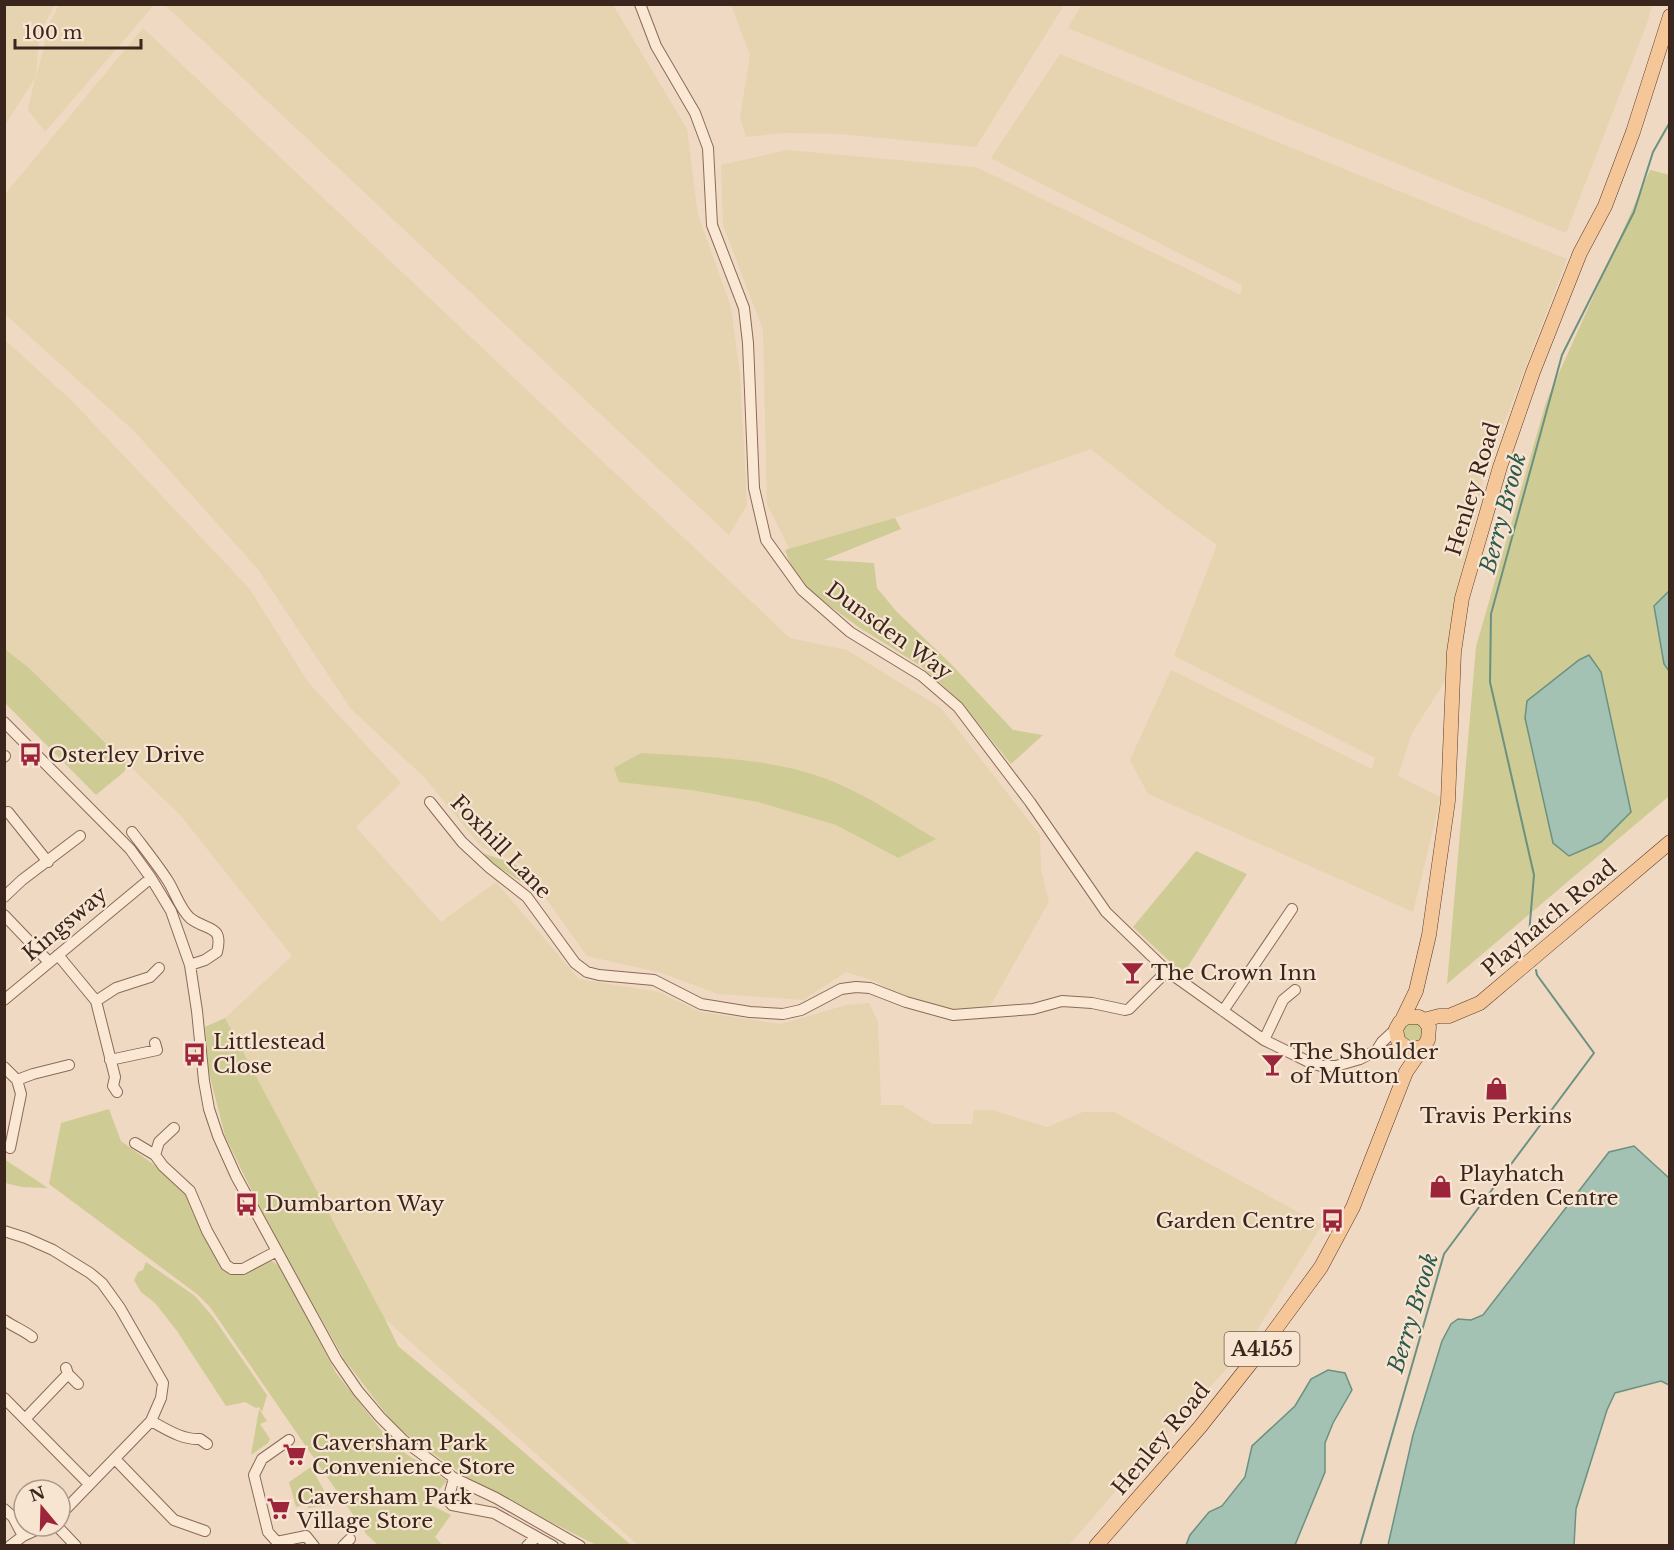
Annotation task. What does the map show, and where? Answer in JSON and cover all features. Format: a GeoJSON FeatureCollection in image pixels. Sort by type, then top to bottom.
{"type":"FeatureCollection","features":[{"type":"Feature","properties":{"kind":"main road","name":"Henley Road"},"geometry":{"type":"LineString","coordinates":[[1399,1024],[1416,991],[1429,935],[1448,801],[1454,652],[1462,598],[1496,477],[1533,372],[1580,253],[1605,207],[1665,47],[1669,21]]}},
{"type":"Feature","properties":{"kind":"main road","name":"Playhatch Road"},"geometry":{"type":"LineString","coordinates":[[1423,1019],[1449,1016],[1480,1003],[1670,842]]}},
{"type":"Feature","properties":{"kind":"main road","name":"Henley Road"},"geometry":{"type":"LineString","coordinates":[[1416,991],[1423,1019]]}},
{"type":"Feature","properties":{"kind":"main road"},"geometry":{"type":"LineString","coordinates":[[1410,1016],[1423,1019],[1429,1027],[1426,1041],[1413,1050],[1404,1047],[1398,1041],[1399,1024],[1410,1016]]}},
{"type":"Feature","properties":{"kind":"main road","name":"Playhatch Road"},"geometry":{"type":"LineString","coordinates":[[1426,1041],[1449,1016]]}},
{"type":"Feature","properties":{"kind":"main road","name":"Henley Road"},"geometry":{"type":"LineString","coordinates":[[1096,1545],[1200,1427],[1250,1364],[1321,1267],[1353,1207],[1406,1072],[1426,1041]]}},
{"type":"Feature","properties":{"kind":"main road","name":"Henley Road"},"geometry":{"type":"LineString","coordinates":[[1404,1047],[1406,1072]]}},
{"type":"Feature","properties":{"kind":"street","name":"Dunsden Way"},"geometry":{"type":"LineString","coordinates":[[640,4],[656,46],[695,113],[708,148],[712,225],[744,308],[748,343],[754,488],[766,540],[802,590],[850,632],[922,676],[958,707],[1030,802],[1106,912],[1167,971],[1264,1040],[1297,1058],[1321,1066],[1344,1065],[1377,1050],[1387,1051],[1404,1047]]}},
{"type":"Feature","properties":{"kind":"street"},"geometry":{"type":"LineString","coordinates":[[4,722],[130,849],[171,911],[189,964],[209,1109],[226,1155],[336,1359],[358,1391],[403,1440],[454,1478],[496,1498],[580,1545]]}},
{"type":"Feature","properties":{"kind":"street","name":"Foxhill Lane"},"geometry":{"type":"LineString","coordinates":[[430,802],[462,842],[527,897],[575,963],[587,972],[654,980],[701,1004],[750,1012],[783,1014],[801,1010],[841,988],[856,987],[870,988],[906,1002],[953,1015],[1033,1009],[1062,1001],[1092,1003],[1125,1010],[1129,1009],[1167,971]]}},
{"type":"Feature","properties":{"kind":"street"},"geometry":{"type":"LineString","coordinates":[[14,814],[48,862]]}},
{"type":"Feature","properties":{"kind":"street"},"geometry":{"type":"LineString","coordinates":[[136,835],[189,917],[214,930],[218,935],[220,941],[217,952],[205,960],[189,964]]}},
{"type":"Feature","properties":{"kind":"street"},"geometry":{"type":"LineString","coordinates":[[4,897],[22,880],[80,836]]}},
{"type":"Feature","properties":{"kind":"street","name":"Kingsway"},"geometry":{"type":"LineString","coordinates":[[4,1000],[151,878]]}},
{"type":"Feature","properties":{"kind":"street"},"geometry":{"type":"LineString","coordinates":[[1223,1011],[1292,909]]}},
{"type":"Feature","properties":{"kind":"street"},"geometry":{"type":"LineString","coordinates":[[4,915],[54,959],[96,1001],[115,1077],[113,1086],[117,1092]]}},
{"type":"Feature","properties":{"kind":"street"},"geometry":{"type":"LineString","coordinates":[[96,1001],[116,988],[150,977],[159,968]]}},
{"type":"Feature","properties":{"kind":"street"},"geometry":{"type":"LineString","coordinates":[[1264,1040],[1283,1000],[1295,990]]}},
{"type":"Feature","properties":{"kind":"street","name":"Dunsden Way"},"geometry":{"type":"LineString","coordinates":[[1377,1050],[1399,1024]]}},
{"type":"Feature","properties":{"kind":"street"},"geometry":{"type":"LineString","coordinates":[[110,1060],[156,1049]]}},
{"type":"Feature","properties":{"kind":"street"},"geometry":{"type":"LineString","coordinates":[[4,1067],[17,1080],[21,1094],[13,1144]]}},
{"type":"Feature","properties":{"kind":"street"},"geometry":{"type":"LineString","coordinates":[[17,1080],[33,1074],[63,1070]]}},
{"type":"Feature","properties":{"kind":"street"},"geometry":{"type":"LineString","coordinates":[[155,1155],[159,1142],[174,1128]]}},
{"type":"Feature","properties":{"kind":"street"},"geometry":{"type":"LineString","coordinates":[[135,1143],[155,1155],[163,1166],[190,1191],[207,1231],[226,1265],[232,1269],[243,1269],[276,1251]]}},
{"type":"Feature","properties":{"kind":"street"},"geometry":{"type":"LineString","coordinates":[[4,1231],[53,1250],[102,1283],[120,1308],[163,1383],[162,1398],[151,1421],[72,1502]]}},
{"type":"Feature","properties":{"kind":"street"},"geometry":{"type":"LineString","coordinates":[[4,1320],[13,1327],[21,1328],[32,1337]]}},
{"type":"Feature","properties":{"kind":"street"},"geometry":{"type":"LineString","coordinates":[[25,1419],[67,1371],[78,1384]]}},
{"type":"Feature","properties":{"kind":"street"},"geometry":{"type":"LineString","coordinates":[[4,1398],[89,1484]]}},
{"type":"Feature","properties":{"kind":"street"},"geometry":{"type":"LineString","coordinates":[[151,1421],[182,1437],[200,1439],[207,1444]]}},
{"type":"Feature","properties":{"kind":"street"},"geometry":{"type":"LineString","coordinates":[[289,1440],[262,1458],[254,1475],[268,1532],[278,1542],[306,1536],[314,1545]]}},
{"type":"Feature","properties":{"kind":"street"},"geometry":{"type":"LineString","coordinates":[[115,1459],[174,1520],[206,1531]]}},
{"type":"Feature","properties":{"kind":"street"},"geometry":{"type":"LineString","coordinates":[[454,1478],[448,1500],[453,1505],[494,1513],[552,1545]]}},
{"type":"Feature","properties":{"kind":"street"},"geometry":{"type":"LineString","coordinates":[[527,1545],[536,1536]]}},
{"type":"Feature","properties":{"kind":"shaded area"},"geometry":{"type":"Polygon","coordinates":[[[5,4],[55,5],[39,34],[36,78],[50,22],[59,5],[154,5],[45,132],[28,110],[35,78],[5,125],[5,4]]]}},
{"type":"Feature","properties":{"kind":"shaded area"},"geometry":{"type":"Polygon","coordinates":[[[1082,4],[1652,5],[1647,24],[1566,233],[1068,28],[1082,4]]]}},
{"type":"Feature","properties":{"kind":"shaded area"},"geometry":{"type":"Polygon","coordinates":[[[165,5],[613,5],[687,129],[698,215],[731,307],[740,374],[747,505],[729,535],[165,5]]]}},
{"type":"Feature","properties":{"kind":"shaded area"},"geometry":{"type":"Polygon","coordinates":[[[731,5],[1064,5],[976,147],[839,134],[785,133],[746,137],[740,118],[750,55],[731,5]]]}},
{"type":"Feature","properties":{"kind":"shaded area"},"geometry":{"type":"Polygon","coordinates":[[[143,28],[790,638],[847,650],[941,708],[1040,835],[1041,869],[1049,902],[989,1008],[952,1010],[897,994],[875,981],[846,972],[803,1000],[718,994],[662,973],[587,956],[522,865],[481,847],[425,778],[351,709],[257,568],[135,432],[6,315],[5,194],[143,28]],[[819,776],[691,790],[758,802],[836,825],[897,858],[935,839],[872,801],[819,776]]]}},
{"type":"Feature","properties":{"kind":"shaded area"},"geometry":{"type":"Polygon","coordinates":[[[1060,54],[1567,259],[1485,473],[1451,623],[1447,678],[1412,733],[1398,776],[1441,797],[1413,912],[1148,794],[1130,760],[1171,670],[1372,769],[1375,758],[1174,656],[1217,545],[1168,510],[1091,449],[792,554],[767,504],[763,330],[723,225],[721,165],[787,150],[976,167],[1241,295],[1242,285],[991,158],[1060,54]]]}},
{"type":"Feature","properties":{"kind":"shaded area"},"geometry":{"type":"Polygon","coordinates":[[[1650,170],[1670,175],[1669,796],[1447,984],[1476,647],[1546,402],[1650,170]]]}},
{"type":"Feature","properties":{"kind":"shaded area"},"geometry":{"type":"Polygon","coordinates":[[[4,339],[73,402],[249,588],[308,682],[401,783],[356,827],[441,922],[496,882],[579,979],[659,992],[701,1012],[781,1024],[846,1005],[869,1003],[878,1022],[881,1105],[902,1105],[932,1124],[972,1124],[974,1110],[992,1110],[1047,1127],[1083,1112],[1114,1112],[1322,1225],[1246,1348],[1155,1446],[1069,1545],[638,1545],[385,1319],[225,1018],[292,956],[181,816],[29,668],[5,649],[4,339]]]}},
{"type":"Feature","properties":{"kind":"shaded area"},"geometry":{"type":"Polygon","coordinates":[[[895,518],[901,529],[824,560],[874,563],[877,588],[896,611],[950,663],[1013,730],[1043,735],[1011,764],[958,699],[921,666],[860,628],[797,582],[785,550],[895,518]]]}},
{"type":"Feature","properties":{"kind":"shaded area"},"geometry":{"type":"Polygon","coordinates":[[[1669,591],[1669,671],[1664,664],[1654,606],[1669,591]]]}},
{"type":"Feature","properties":{"kind":"shaded area"},"geometry":{"type":"Polygon","coordinates":[[[5,649],[29,668],[127,764],[125,771],[96,795],[5,703],[5,649]]]}},
{"type":"Feature","properties":{"kind":"shaded area"},"geometry":{"type":"Polygon","coordinates":[[[1589,655],[1601,672],[1631,812],[1601,842],[1569,856],[1553,843],[1525,718],[1527,701],[1579,660],[1589,655]]]}},
{"type":"Feature","properties":{"kind":"shaded area"},"geometry":{"type":"Polygon","coordinates":[[[641,753],[753,761],[818,776],[879,804],[936,839],[898,858],[836,825],[758,802],[691,790],[619,782],[614,768],[641,753]]]}},
{"type":"Feature","properties":{"kind":"shaded area"},"geometry":{"type":"Polygon","coordinates":[[[1196,851],[1247,874],[1183,974],[1133,927],[1196,851]]]}},
{"type":"Feature","properties":{"kind":"shaded area"},"geometry":{"type":"Polygon","coordinates":[[[483,853],[516,865],[529,882],[526,885],[486,859],[483,853]]]}},
{"type":"Feature","properties":{"kind":"shaded area"},"geometry":{"type":"Polygon","coordinates":[[[225,1018],[398,1346],[631,1545],[596,1545],[476,1484],[396,1427],[344,1359],[271,1230],[225,1136],[209,1073],[205,1027],[225,1018]]]}},
{"type":"Feature","properties":{"kind":"shaded area"},"geometry":{"type":"Polygon","coordinates":[[[1413,1023],[1420,1026],[1423,1033],[1420,1040],[1413,1043],[1406,1040],[1403,1033],[1406,1026],[1413,1023]]]}},
{"type":"Feature","properties":{"kind":"shaded area"},"geometry":{"type":"Polygon","coordinates":[[[109,1109],[121,1141],[182,1185],[223,1267],[272,1261],[280,1267],[336,1373],[393,1445],[447,1481],[433,1497],[433,1506],[451,1515],[435,1537],[442,1545],[378,1545],[367,1535],[210,1307],[197,1294],[49,1184],[61,1123],[109,1109]]]}},
{"type":"Feature","properties":{"kind":"shaded area"},"geometry":{"type":"Polygon","coordinates":[[[1634,1146],[1669,1178],[1669,1385],[1661,1381],[1615,1393],[1607,1410],[1576,1509],[1574,1545],[1388,1545],[1413,1435],[1442,1341],[1451,1324],[1458,1319],[1471,1320],[1483,1315],[1609,1152],[1634,1146]]]}},
{"type":"Feature","properties":{"kind":"shaded area"},"geometry":{"type":"Polygon","coordinates":[[[4,1159],[48,1188],[22,1187],[5,1183],[4,1159]]]}},
{"type":"Feature","properties":{"kind":"shaded area"},"geometry":{"type":"Polygon","coordinates":[[[146,1262],[195,1296],[213,1317],[267,1395],[262,1412],[259,1407],[256,1408],[245,1402],[226,1406],[177,1331],[155,1303],[141,1292],[134,1280],[138,1272],[143,1270],[146,1262]]]}},
{"type":"Feature","properties":{"kind":"shaded area"},"geometry":{"type":"Polygon","coordinates":[[[1328,1370],[1345,1373],[1352,1390],[1333,1423],[1325,1443],[1325,1472],[1295,1545],[1186,1545],[1190,1535],[1209,1512],[1222,1506],[1245,1477],[1252,1446],[1295,1406],[1311,1379],[1328,1370]]]}},
{"type":"Feature","properties":{"kind":"shaded area"},"geometry":{"type":"Polygon","coordinates":[[[259,1409],[267,1421],[260,1424],[270,1439],[251,1455],[259,1409]]]}},
{"type":"Feature","properties":{"kind":"shaded area"},"geometry":{"type":"Polygon","coordinates":[[[311,1467],[332,1505],[308,1508],[307,1504],[296,1507],[289,1482],[311,1467]]]}},
{"type":"Feature","properties":{"kind":"waterway","name":"Berry Brook"},"geometry":{"type":"LineString","coordinates":[[1529,934],[1534,875],[1490,682],[1491,614],[1562,355],[1634,212],[1653,152],[1670,122]]}},
{"type":"Feature","properties":{"kind":"waterway","name":"Berry Brook"},"geometry":{"type":"LineString","coordinates":[[1360,1546],[1444,1254],[1594,1053],[1537,975],[1536,970]]}},
{"type":"Feature","properties":{"kind":"place","name":"Osterley Drive"},"geometry":{"type":"Point","coordinates":[30,755]}},
{"type":"Feature","properties":{"kind":"place","name":"The Crown Inn"},"geometry":{"type":"Point","coordinates":[1133,973]}},
{"type":"Feature","properties":{"kind":"place","name":"Littlestead Close"},"geometry":{"type":"Point","coordinates":[195,1054]}},
{"type":"Feature","properties":{"kind":"place","name":"The Shoulder of Mutton"},"geometry":{"type":"Point","coordinates":[1272,1064]}},
{"type":"Feature","properties":{"kind":"place","name":"Travis Perkins"},"geometry":{"type":"Point","coordinates":[1496,1088]}},
{"type":"Feature","properties":{"kind":"place","name":"Playhatch Garden Centre"},"geometry":{"type":"Point","coordinates":[1441,1186]}},
{"type":"Feature","properties":{"kind":"place","name":"Dumbarton Way"},"geometry":{"type":"Point","coordinates":[247,1204]}},
{"type":"Feature","properties":{"kind":"place","name":"Garden Centre"},"geometry":{"type":"Point","coordinates":[1333,1221]}},
{"type":"Feature","properties":{"kind":"place","name":"Caversham Park Convenience Store"},"geometry":{"type":"Point","coordinates":[294,1455]}},
{"type":"Feature","properties":{"kind":"place","name":"Caversham Park Village Store"},"geometry":{"type":"Point","coordinates":[279,1509]}}]}
